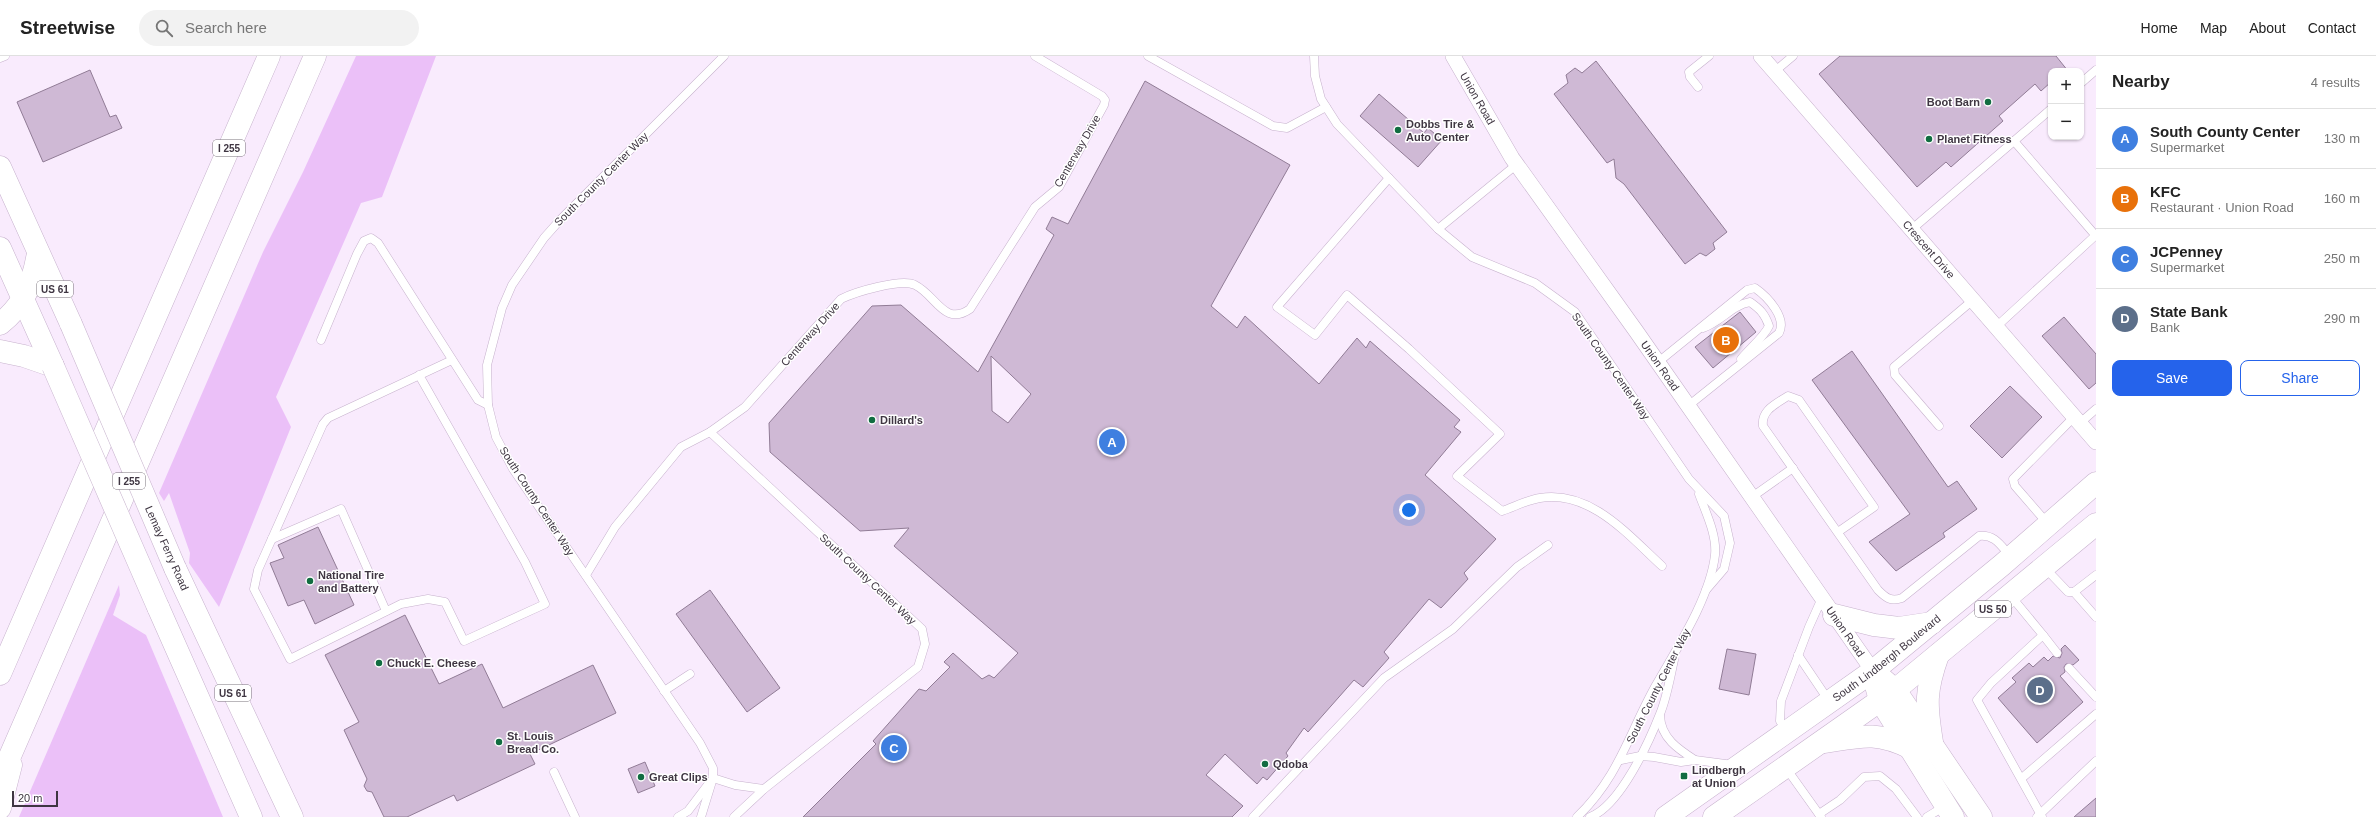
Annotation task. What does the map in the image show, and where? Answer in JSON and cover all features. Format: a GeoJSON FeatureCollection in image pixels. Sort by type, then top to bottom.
{"type":"FeatureCollection","features":[{"type":"Feature","properties":{"kind":"main road","name":"I 255"},"geometry":{"type":"LineString","coordinates":[[0,674],[269,56]]}},
{"type":"Feature","properties":{"kind":"main road","name":"I 255"},"geometry":{"type":"LineString","coordinates":[[0,778],[315,56]]}},
{"type":"Feature","properties":{"kind":"main road","name":"Lemay Ferry Road"},"geometry":{"type":"LineString","coordinates":[[0,167],[71,324],[175,568],[292,817]]}},
{"type":"Feature","properties":{"kind":"main road","name":"US 61"},"geometry":{"type":"LineString","coordinates":[[0,248],[251,817]]}},
{"type":"Feature","properties":{"kind":"main road"},"geometry":{"type":"LineString","coordinates":[[0,324],[23,300],[31,283],[38,253]]}},
{"type":"Feature","properties":{"kind":"main road"},"geometry":{"type":"LineString","coordinates":[[0,351],[24,356],[53,366]]}},
{"type":"Feature","properties":{"kind":"main road","name":"South Lindbergh Boulevard"},"geometry":{"type":"LineString","coordinates":[[1666,817],[1872,671],[2011,557],[2096,483]]}},
{"type":"Feature","properties":{"kind":"main road","name":"US 50"},"geometry":{"type":"LineString","coordinates":[[1714,817],[1887,695],[1938,655],[2096,524]]}},
{"type":"Feature","properties":{"kind":"main road"},"geometry":{"type":"LineString","coordinates":[[0,649],[34,596]]}},
{"type":"Feature","properties":{"kind":"main road"},"geometry":{"type":"LineString","coordinates":[[1828,607],[1874,626],[1899,628],[1932,623]]}},
{"type":"Feature","properties":{"kind":"main road"},"geometry":{"type":"LineString","coordinates":[[1932,742],[1926,706],[1928,681],[1938,655]]}},
{"type":"Feature","properties":{"kind":"main road","name":"Union Road"},"geometry":{"type":"LineString","coordinates":[[1872,671],[1887,695],[1911,748],[1950,811]]}},
{"type":"Feature","properties":{"kind":"main road","name":"Union Road"},"geometry":{"type":"LineString","coordinates":[[1887,695],[1932,742],[1981,817]]}},
{"type":"Feature","properties":{"kind":"main road"},"geometry":{"type":"LineString","coordinates":[[1820,743],[1873,735],[1891,739],[1911,748]]}},
{"type":"Feature","properties":{"kind":"main road"},"geometry":{"type":"LineString","coordinates":[[0,808],[19,736]]}},
{"type":"Feature","properties":{"kind":"street","name":"Crescent Drive"},"geometry":{"type":"LineString","coordinates":[[1761,56],[2096,442]]}},
{"type":"Feature","properties":{"kind":"street","name":"Union Road"},"geometry":{"type":"LineString","coordinates":[[1457,58],[1516,165],[1688,406],[1872,671]]}},
{"type":"Feature","properties":{"kind":"lane"},"geometry":{"type":"LineString","coordinates":[[0,58],[5,56]]}},
{"type":"Feature","properties":{"kind":"lane","name":"South County Center Way"},"geometry":{"type":"LineString","coordinates":[[713,778],[713,768],[700,743],[513,469],[496,436],[488,406],[487,365],[502,308],[512,285],[544,238],[560,220],[724,56]]}},
{"type":"Feature","properties":{"kind":"lane","name":"Centerway Drive"},"geometry":{"type":"LineString","coordinates":[[586,575],[615,527],[681,447],[710,432],[744,407],[841,299],[855,292],[905,283],[915,284],[939,306],[954,316],[961,315],[970,309],[1035,207],[1059,187],[1104,105],[1105,100],[1102,96],[1035,56]]}},
{"type":"Feature","properties":{"kind":"lane"},"geometry":{"type":"LineString","coordinates":[[1148,56],[1273,126],[1287,128],[1326,107]]}},
{"type":"Feature","properties":{"kind":"lane","name":"South County Center Way"},"geometry":{"type":"LineString","coordinates":[[1314,56],[1315,76],[1321,99],[1337,124],[1438,229],[1472,257],[1535,283],[1575,312],[1698,491],[1724,516],[1730,543],[1724,569],[1706,590]]}},
{"type":"Feature","properties":{"kind":"lane"},"geometry":{"type":"LineString","coordinates":[[1698,87],[1690,76],[1690,72],[1709,56]]}},
{"type":"Feature","properties":{"kind":"lane"},"geometry":{"type":"LineString","coordinates":[[1774,72],[1793,56]]}},
{"type":"Feature","properties":{"kind":"lane"},"geometry":{"type":"LineString","coordinates":[[2084,80],[2096,70]]}},
{"type":"Feature","properties":{"kind":"lane"},"geometry":{"type":"LineString","coordinates":[[1911,230],[2048,112]]}},
{"type":"Feature","properties":{"kind":"lane"},"geometry":{"type":"LineString","coordinates":[[1996,327],[2096,236],[2014,140]]}},
{"type":"Feature","properties":{"kind":"lane"},"geometry":{"type":"LineString","coordinates":[[1438,229],[1516,165]]}},
{"type":"Feature","properties":{"kind":"lane"},"geometry":{"type":"LineString","coordinates":[[1389,178],[1277,307],[1315,335],[1347,295],[1409,349],[1500,434],[1457,476],[1502,511],[1540,498],[1571,499],[1604,514],[1662,566]]}},
{"type":"Feature","properties":{"kind":"lane"},"geometry":{"type":"LineString","coordinates":[[321,340],[357,254],[364,241],[371,238],[378,243],[478,400],[488,406]]}},
{"type":"Feature","properties":{"kind":"lane"},"geometry":{"type":"LineString","coordinates":[[1657,363],[1747,290],[1756,288],[1761,292],[1782,320],[1782,327],[1779,333],[1688,406]]}},
{"type":"Feature","properties":{"kind":"lane"},"geometry":{"type":"LineString","coordinates":[[1939,426],[1895,375],[1894,367],[1973,300]]}},
{"type":"Feature","properties":{"kind":"lane"},"geometry":{"type":"LineString","coordinates":[[1698,330],[1716,324],[1741,304],[1750,302],[1765,315],[1769,326],[1766,332],[1754,343],[1732,371]]}},
{"type":"Feature","properties":{"kind":"lane"},"geometry":{"type":"LineString","coordinates":[[419,375],[525,562],[545,604],[464,641],[445,602],[428,599],[401,604],[290,659],[254,589],[258,570],[319,433],[328,418],[419,375],[452,360]]}},
{"type":"Feature","properties":{"kind":"lane"},"geometry":{"type":"LineString","coordinates":[[1838,532],[1874,507],[1799,400],[1788,396],[1765,412],[1762,419],[1763,426],[1878,590],[1890,600],[1902,598],[1979,536],[1986,535],[1995,538],[2011,557]]}},
{"type":"Feature","properties":{"kind":"lane"},"geometry":{"type":"LineString","coordinates":[[2049,525],[2015,486],[2013,479],[2077,420],[2096,409]]}},
{"type":"Feature","properties":{"kind":"lane","name":"South County Center Way"},"geometry":{"type":"LineString","coordinates":[[710,432],[922,629],[924,639],[918,667],[764,789],[734,817]]}},
{"type":"Feature","properties":{"kind":"lane"},"geometry":{"type":"LineString","coordinates":[[1752,497],[1793,468]]}},
{"type":"Feature","properties":{"kind":"lane","name":"South County Center Way"},"geometry":{"type":"LineString","coordinates":[[1577,817],[1602,789],[1620,760],[1656,686],[1677,652],[1706,590],[1715,555],[1712,527],[1698,491]]}},
{"type":"Feature","properties":{"kind":"lane"},"geometry":{"type":"LineString","coordinates":[[272,539],[341,509],[386,611]]}},
{"type":"Feature","properties":{"kind":"lane"},"geometry":{"type":"LineString","coordinates":[[1253,817],[1384,678],[1453,629],[1517,567],[1548,545]]}},
{"type":"Feature","properties":{"kind":"lane"},"geometry":{"type":"LineString","coordinates":[[2044,567],[2062,588],[2068,592],[2074,592],[2096,575]]}},
{"type":"Feature","properties":{"kind":"lane"},"geometry":{"type":"LineString","coordinates":[[2074,592],[2096,617]]}},
{"type":"Feature","properties":{"kind":"lane"},"geometry":{"type":"LineString","coordinates":[[2010,595],[2057,653]]}},
{"type":"Feature","properties":{"kind":"lane"},"geometry":{"type":"LineString","coordinates":[[1787,731],[1780,721],[1779,711],[1798,655],[1828,607]]}},
{"type":"Feature","properties":{"kind":"lane"},"geometry":{"type":"LineString","coordinates":[[2043,635],[1991,683],[1977,700],[2022,778],[2039,816],[2095,763]]}},
{"type":"Feature","properties":{"kind":"lane"},"geometry":{"type":"LineString","coordinates":[[1660,714],[1677,652]]}},
{"type":"Feature","properties":{"kind":"lane"},"geometry":{"type":"LineString","coordinates":[[1798,655],[1829,702]]}},
{"type":"Feature","properties":{"kind":"lane"},"geometry":{"type":"LineString","coordinates":[[2069,668],[2096,697]]}},
{"type":"Feature","properties":{"kind":"lane"},"geometry":{"type":"LineString","coordinates":[[664,691],[690,674]]}},
{"type":"Feature","properties":{"kind":"lane","name":"South County Center Way"},"geometry":{"type":"LineString","coordinates":[[1590,817],[1610,803],[1640,756],[1660,714]]}},
{"type":"Feature","properties":{"kind":"lane","name":"South County Center Way"},"geometry":{"type":"LineString","coordinates":[[1660,714],[1661,728],[1671,743],[1695,760]]}},
{"type":"Feature","properties":{"kind":"lane"},"geometry":{"type":"LineString","coordinates":[[2022,778],[2096,714]]}},
{"type":"Feature","properties":{"kind":"lane","name":"South County Center Way"},"geometry":{"type":"LineString","coordinates":[[1620,760],[1640,756],[1681,762],[1695,760],[1739,766]]}},
{"type":"Feature","properties":{"kind":"lane"},"geometry":{"type":"LineString","coordinates":[[1785,767],[1820,816],[1864,778],[1880,776],[1896,789],[1917,817]]}},
{"type":"Feature","properties":{"kind":"lane"},"geometry":{"type":"LineString","coordinates":[[554,772],[575,817]]}},
{"type":"Feature","properties":{"kind":"lane"},"geometry":{"type":"LineString","coordinates":[[713,778],[734,785],[764,789]]}},
{"type":"Feature","properties":{"kind":"lane"},"geometry":{"type":"LineString","coordinates":[[678,817],[688,811],[713,778]]}},
{"type":"Feature","properties":{"kind":"lane"},"geometry":{"type":"LineString","coordinates":[[701,817],[713,778]]}},
{"type":"Feature","properties":{"kind":"lane"},"geometry":{"type":"LineString","coordinates":[[1927,817],[1950,811]]}},
{"type":"Feature","properties":{"kind":"shaded area"},"geometry":{"type":"Polygon","coordinates":[[[356,56],[436,56],[382,197],[361,203],[276,397],[291,427],[219,607],[189,563],[190,553],[169,493],[164,501],[159,493],[263,252],[303,172],[356,56]]]}},
{"type":"Feature","properties":{"kind":"shaded area"},"geometry":{"type":"Polygon","coordinates":[[[119,585],[120,595],[113,615],[146,635],[223,817],[19,817],[119,585]]]}},
{"type":"Feature","properties":{"kind":"building"},"geometry":{"type":"Polygon","coordinates":[[[1840,56],[2056,56],[2066,68],[2048,68],[2048,85],[2041,91],[2035,84],[1999,116],[2003,121],[1951,167],[1946,162],[1917,187],[1819,74],[1840,56]]]}},
{"type":"Feature","properties":{"kind":"building"},"geometry":{"type":"Polygon","coordinates":[[[1596,61],[1727,232],[1713,243],[1715,249],[1706,256],[1700,253],[1685,264],[1624,184],[1616,178],[1614,159],[1607,163],[1554,94],[1568,83],[1566,75],[1575,68],[1582,73],[1596,61]]]}},
{"type":"Feature","properties":{"kind":"building"},"geometry":{"type":"Polygon","coordinates":[[[90,70],[110,117],[116,115],[122,128],[43,162],[17,102],[90,70]]]}},
{"type":"Feature","properties":{"kind":"building"},"geometry":{"type":"Polygon","coordinates":[[[1145,81],[1290,165],[1211,306],[1237,328],[1245,316],[1319,384],[1357,338],[1366,348],[1370,341],[1460,420],[1454,427],[1461,432],[1425,475],[1496,539],[1464,573],[1468,579],[1441,608],[1429,599],[1384,652],[1389,658],[1363,687],[1354,680],[1308,732],[1304,728],[1286,753],[1288,756],[1267,780],[1263,777],[1257,784],[1225,754],[1206,775],[1243,806],[1232,817],[803,817],[876,744],[873,741],[919,689],[926,691],[950,667],[944,662],[953,653],[982,679],[989,675],[994,678],[1018,653],[894,546],[909,528],[860,531],[770,452],[769,423],[872,306],[901,305],[978,372],[1054,235],[1046,229],[1052,217],[1068,224],[1145,81]],[[991,356],[992,411],[1008,423],[1031,394],[991,356]]]}},
{"type":"Feature","properties":{"kind":"building","name":"Dobbs Tire & Auto Center"},"geometry":{"type":"Polygon","coordinates":[[[1379,94],[1424,133],[1428,128],[1442,140],[1418,167],[1360,116],[1379,94]]]}},
{"type":"Feature","properties":{"kind":"building"},"geometry":{"type":"Polygon","coordinates":[[[1740,312],[1756,332],[1713,368],[1695,347],[1740,312]]]}},
{"type":"Feature","properties":{"kind":"building"},"geometry":{"type":"Polygon","coordinates":[[[2064,317],[2096,354],[2096,383],[2089,389],[2042,336],[2064,317]]]}},
{"type":"Feature","properties":{"kind":"building"},"geometry":{"type":"Polygon","coordinates":[[[1852,351],[1948,487],[1957,481],[1977,509],[1943,533],[1945,537],[1896,571],[1869,542],[1910,514],[1812,380],[1852,351]]]}},
{"type":"Feature","properties":{"kind":"building"},"geometry":{"type":"Polygon","coordinates":[[[2010,386],[2042,417],[2002,458],[1970,426],[2010,386]]]}},
{"type":"Feature","properties":{"kind":"building","name":"National Tire and Battery"},"geometry":{"type":"Polygon","coordinates":[[[318,527],[354,605],[315,624],[304,600],[288,606],[270,563],[284,558],[278,545],[318,527]]]}},
{"type":"Feature","properties":{"kind":"building"},"geometry":{"type":"Polygon","coordinates":[[[710,590],[780,688],[747,712],[676,614],[710,590]]]}},
{"type":"Feature","properties":{"kind":"building"},"geometry":{"type":"Polygon","coordinates":[[[405,615],[439,684],[482,664],[503,708],[593,665],[616,713],[530,754],[535,764],[457,801],[454,795],[407,817],[384,817],[372,792],[367,791],[364,786],[367,779],[344,730],[359,722],[325,655],[405,615]]]}},
{"type":"Feature","properties":{"kind":"building"},"geometry":{"type":"Polygon","coordinates":[[[2065,645],[2079,660],[2073,665],[2066,664],[2064,667],[2065,672],[2060,676],[2083,702],[2037,743],[1998,698],[2016,682],[2012,678],[2029,663],[2033,667],[2044,657],[2048,661],[2053,656],[2060,658],[2062,653],[2061,649],[2065,645]]]}},
{"type":"Feature","properties":{"kind":"building"},"geometry":{"type":"Polygon","coordinates":[[[1727,649],[1756,654],[1749,695],[1719,689],[1727,649]]]}},
{"type":"Feature","properties":{"kind":"building","name":"Great Clips"},"geometry":{"type":"Polygon","coordinates":[[[645,762],[655,786],[638,793],[628,769],[645,762]]]}},
{"type":"Feature","properties":{"kind":"building"},"geometry":{"type":"Polygon","coordinates":[[[2096,798],[2096,817],[2074,817],[2096,798]]]}},
{"type":"Feature","properties":{"kind":"place","name":"Boot Barn"},"geometry":{"type":"Point","coordinates":[1988,102]}},
{"type":"Feature","properties":{"kind":"place","name":"Dobbs Tire & Auto Center"},"geometry":{"type":"Point","coordinates":[1398,130]}},
{"type":"Feature","properties":{"kind":"place","name":"Planet Fitness"},"geometry":{"type":"Point","coordinates":[1929,139]}},
{"type":"Feature","properties":{"kind":"place","name":"KFC"},"geometry":{"type":"Point","coordinates":[1726,340]}},
{"type":"Feature","properties":{"kind":"place","name":"Dillard's"},"geometry":{"type":"Point","coordinates":[872,420]}},
{"type":"Feature","properties":{"kind":"place","name":"South County Center"},"geometry":{"type":"Point","coordinates":[1112,442]}},
{"type":"Feature","properties":{"kind":"place","name":"National Tire and Battery"},"geometry":{"type":"Point","coordinates":[310,581]}},
{"type":"Feature","properties":{"kind":"place","name":"Chuck E. Cheese"},"geometry":{"type":"Point","coordinates":[379,663]}},
{"type":"Feature","properties":{"kind":"place","name":"State Bank"},"geometry":{"type":"Point","coordinates":[2040,690]}},
{"type":"Feature","properties":{"kind":"place","name":"St. Louis Bread Co."},"geometry":{"type":"Point","coordinates":[499,742]}},
{"type":"Feature","properties":{"kind":"place","name":"JCPenney"},"geometry":{"type":"Point","coordinates":[894,748]}},
{"type":"Feature","properties":{"kind":"place","name":"Qdoba"},"geometry":{"type":"Point","coordinates":[1265,764]}},
{"type":"Feature","properties":{"kind":"place","name":"Lindbergh at Union"},"geometry":{"type":"Point","coordinates":[1684,776]}},
{"type":"Feature","properties":{"kind":"place","name":"Great Clips"},"geometry":{"type":"Point","coordinates":[641,777]}}]}
